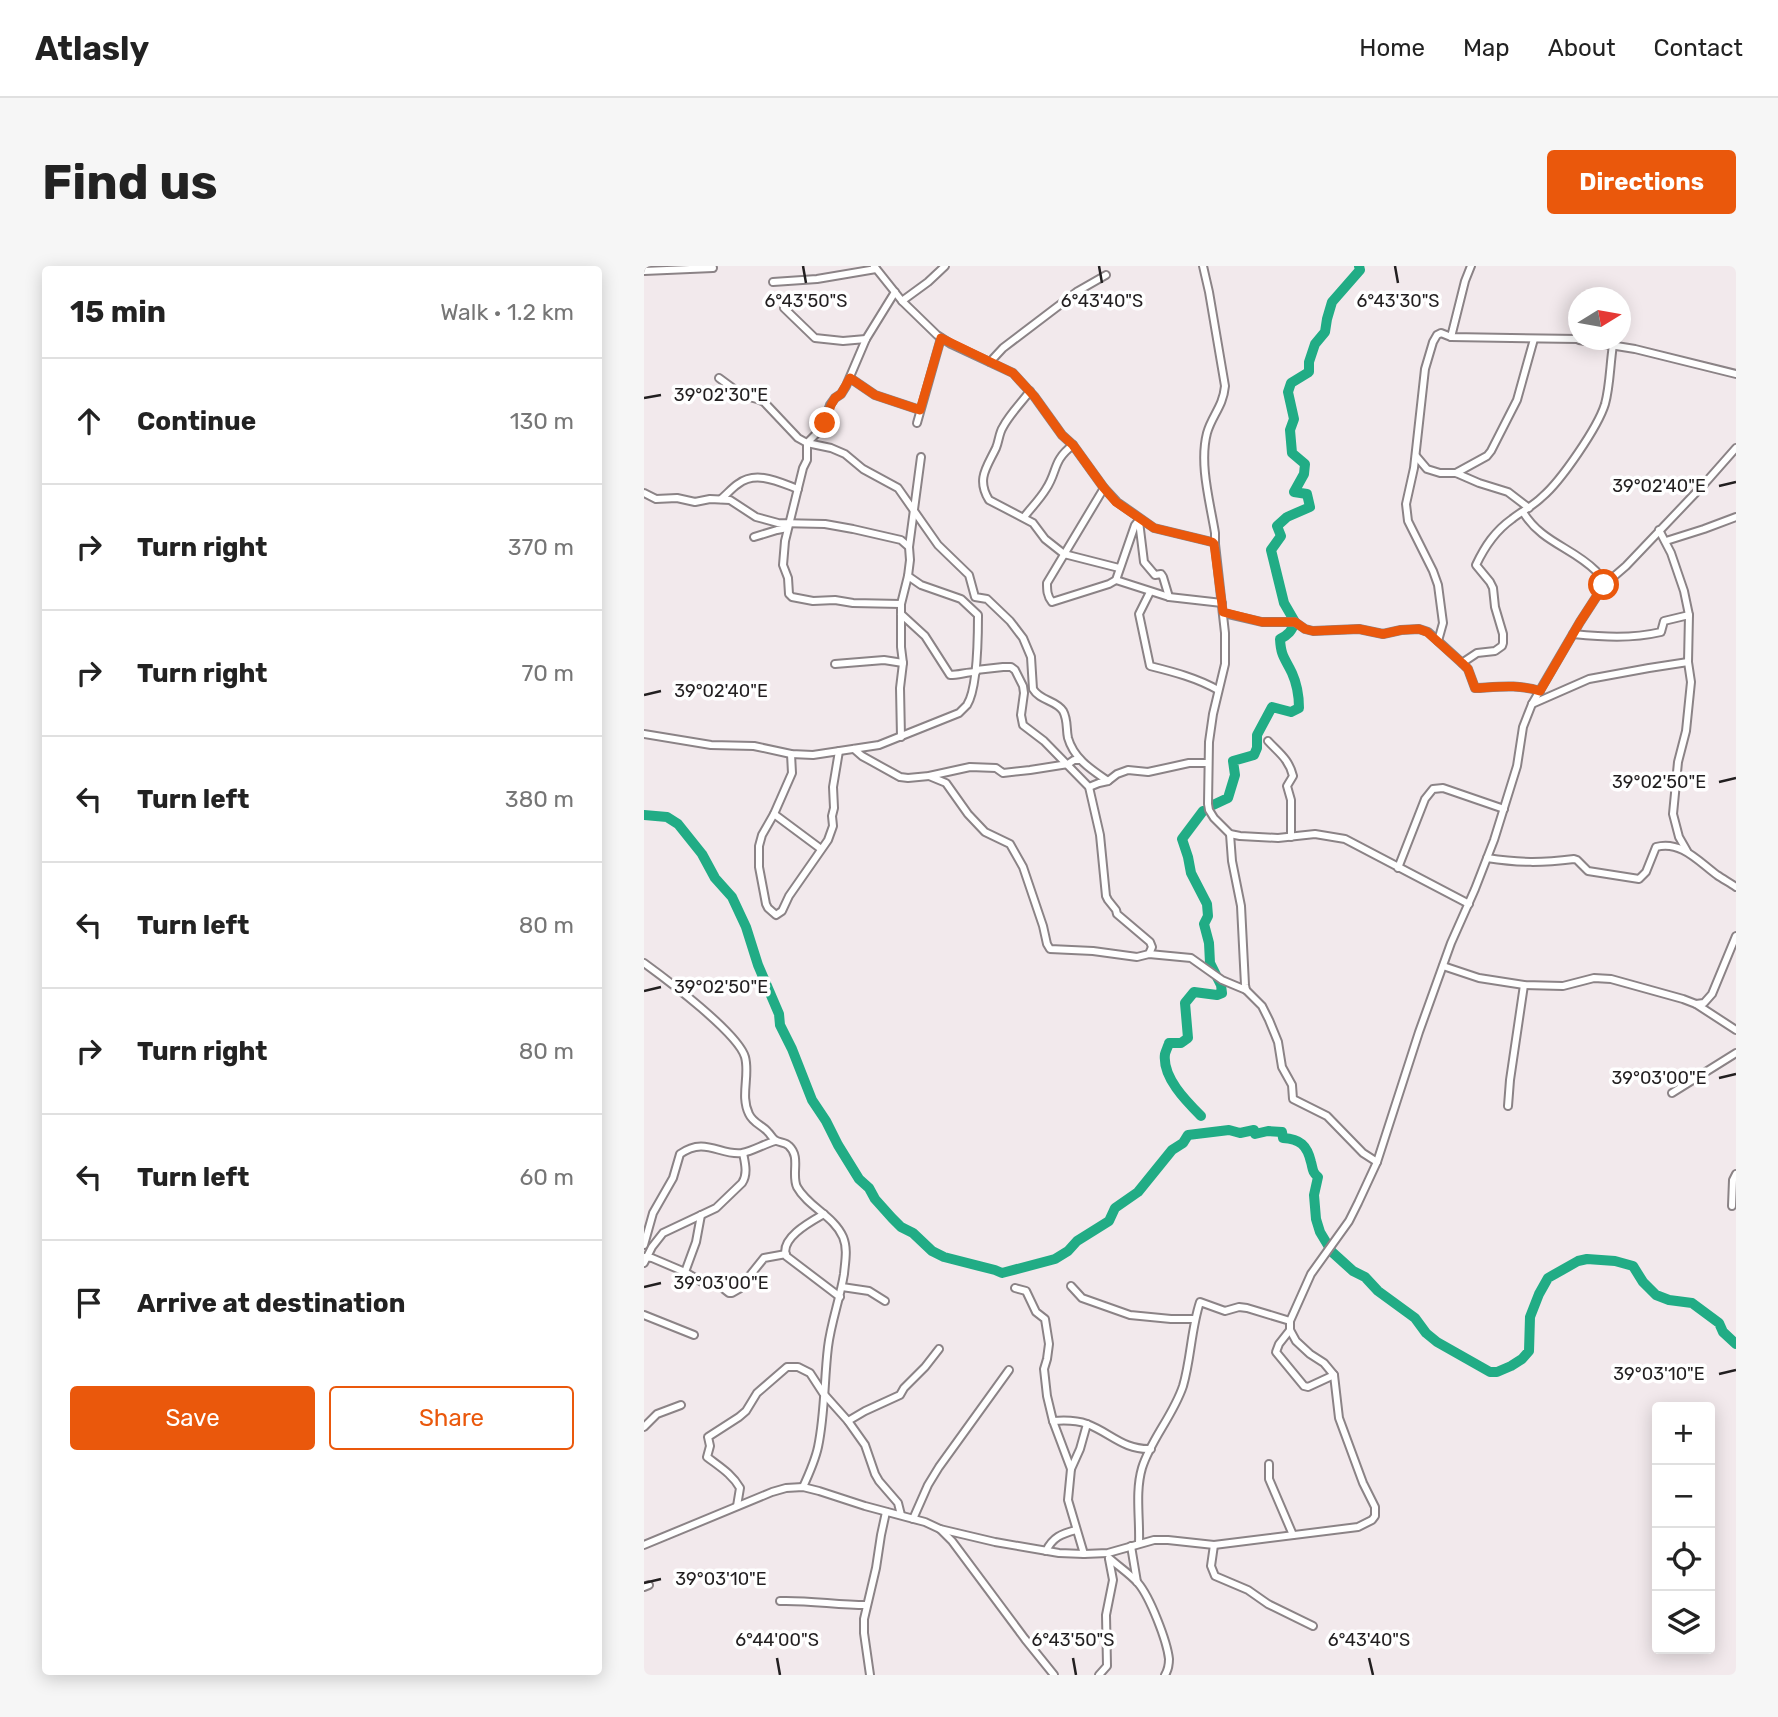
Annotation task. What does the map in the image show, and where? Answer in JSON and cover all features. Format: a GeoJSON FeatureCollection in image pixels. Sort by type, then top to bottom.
{"type":"FeatureCollection","features":[{"type":"Feature","properties":{"kind":"street"},"geometry":{"type":"LineString","coordinates":[[902,301],[945,266]]}},
{"type":"Feature","properties":{"kind":"street"},"geometry":{"type":"LineString","coordinates":[[1203,266],[1225,386],[1224,398],[1212,419],[1205,441],[1206,474],[1225,633],[1225,664],[1213,714],[1208,762],[1209,810],[1230,834],[1315,834],[1345,839],[1469,904]]}},
{"type":"Feature","properties":{"kind":"street"},"geometry":{"type":"LineString","coordinates":[[1451,337],[1471,266]]}},
{"type":"Feature","properties":{"kind":"street"},"geometry":{"type":"LineString","coordinates":[[773,282],[817,279],[875,267],[902,301],[941,338],[1008,369],[1030,391],[1116,502],[1154,528],[1214,544]]}},
{"type":"Feature","properties":{"kind":"street"},"geometry":{"type":"LineString","coordinates":[[644,271],[713,268]]}},
{"type":"Feature","properties":{"kind":"street"},"geometry":{"type":"LineString","coordinates":[[990,362],[1013,340],[1079,291],[1106,275]]}},
{"type":"Feature","properties":{"kind":"street"},"geometry":{"type":"LineString","coordinates":[[895,292],[866,339],[850,378],[831,405],[822,428],[807,443],[807,460],[788,526],[783,565],[792,597],[813,601],[901,604]]}},
{"type":"Feature","properties":{"kind":"street"},"geometry":{"type":"LineString","coordinates":[[784,308],[815,338],[843,341],[866,339]]}},
{"type":"Feature","properties":{"kind":"street"},"geometry":{"type":"LineString","coordinates":[[1438,641],[1443,623],[1438,585],[1406,512],[1416,456],[1425,369],[1437,335],[1441,333],[1451,337],[1568,339]]}},
{"type":"Feature","properties":{"kind":"street"},"geometry":{"type":"LineString","coordinates":[[916,423],[941,338]]}},
{"type":"Feature","properties":{"kind":"street"},"geometry":{"type":"LineString","coordinates":[[1456,473],[1487,456],[1491,451],[1517,400],[1534,339]]}},
{"type":"Feature","properties":{"kind":"street"},"geometry":{"type":"LineString","coordinates":[[1631,348],[1736,374]]}},
{"type":"Feature","properties":{"kind":"street"},"geometry":{"type":"LineString","coordinates":[[1462,663],[1477,653],[1495,651],[1502,646],[1503,634],[1493,588],[1476,565],[1489,540],[1510,520],[1544,496],[1581,447],[1605,402],[1612,350]]}},
{"type":"Feature","properties":{"kind":"street"},"geometry":{"type":"LineString","coordinates":[[719,378],[742,395],[764,402],[798,438],[845,454],[863,469],[894,484],[939,545],[969,575],[975,597],[987,599],[1023,638],[1031,657],[1035,693],[1055,703],[1063,711],[1068,738],[1080,760],[1108,781]]}},
{"type":"Feature","properties":{"kind":"street"},"geometry":{"type":"LineString","coordinates":[[850,378],[875,395],[920,410]]}},
{"type":"Feature","properties":{"kind":"street"},"geometry":{"type":"LineString","coordinates":[[1030,391],[1002,427],[997,446],[985,467],[983,482],[986,496],[1033,523],[1051,545],[1064,554],[1119,568]]}},
{"type":"Feature","properties":{"kind":"street"},"geometry":{"type":"LineString","coordinates":[[1024,517],[1047,488],[1056,462],[1073,445]]}},
{"type":"Feature","properties":{"kind":"street"},"geometry":{"type":"LineString","coordinates":[[644,1545],[779,1490],[803,1487],[940,1529],[995,1542],[1046,1551],[1108,1556],[1154,1540],[1214,1545],[1358,1527],[1372,1520],[1375,1507],[1339,1419],[1334,1376],[1324,1363],[1296,1341],[1290,1330],[1290,1321],[1311,1274],[1349,1221],[1377,1162],[1451,943],[1469,904],[1504,809],[1532,704],[1604,585],[1626,566],[1736,449]]}},
{"type":"Feature","properties":{"kind":"street"},"geometry":{"type":"LineString","coordinates":[[1416,456],[1427,469],[1440,473],[1456,473],[1508,492],[1526,510],[1529,523],[1595,570],[1604,585]]}},
{"type":"Feature","properties":{"kind":"street"},"geometry":{"type":"LineString","coordinates":[[901,737],[901,604],[908,576],[909,547],[921,457]]}},
{"type":"Feature","properties":{"kind":"street"},"geometry":{"type":"LineString","coordinates":[[721,500],[737,484],[749,479],[767,478],[798,489]]}},
{"type":"Feature","properties":{"kind":"street"},"geometry":{"type":"LineString","coordinates":[[1104,488],[1047,583],[1052,601],[1056,602],[1115,580],[1135,526],[1140,520]]}},
{"type":"Feature","properties":{"kind":"street"},"geometry":{"type":"LineString","coordinates":[[644,493],[656,499],[677,498],[695,502],[710,499],[730,500],[756,517],[788,526]]}},
{"type":"Feature","properties":{"kind":"street"},"geometry":{"type":"LineString","coordinates":[[1666,541],[1736,517]]}},
{"type":"Feature","properties":{"kind":"street"},"geometry":{"type":"LineString","coordinates":[[1140,520],[1144,562],[1155,575],[1163,577],[1169,597]]}},
{"type":"Feature","properties":{"kind":"street"},"geometry":{"type":"LineString","coordinates":[[754,537],[788,526],[825,524],[901,540],[909,547]]}},
{"type":"Feature","properties":{"kind":"street"},"geometry":{"type":"LineString","coordinates":[[1659,530],[1666,541],[1684,591],[1689,615],[1689,708],[1678,762],[1673,814],[1679,837],[1687,851],[1736,887]]}},
{"type":"Feature","properties":{"kind":"street"},"geometry":{"type":"LineString","coordinates":[[644,734],[711,745],[754,746],[791,754],[813,755],[879,745],[959,713],[970,701],[976,671],[978,615],[961,599],[920,585],[908,576]]}},
{"type":"Feature","properties":{"kind":"street"},"geometry":{"type":"LineString","coordinates":[[1115,580],[1169,597],[1222,603]]}},
{"type":"Feature","properties":{"kind":"street"},"geometry":{"type":"LineString","coordinates":[[1150,592],[1139,614],[1150,666],[1183,675],[1218,690]]}},
{"type":"Feature","properties":{"kind":"street"},"geometry":{"type":"LineString","coordinates":[[1223,612],[1262,622],[1295,622],[1313,631],[1359,629],[1383,634],[1419,629],[1427,632],[1468,669],[1475,688],[1509,686],[1540,691]]}},
{"type":"Feature","properties":{"kind":"street"},"geometry":{"type":"LineString","coordinates":[[901,614],[925,636],[950,675],[1003,667],[1015,670],[1023,686],[1023,726],[1044,741],[1089,787],[1100,835],[1106,896],[1117,914],[1150,942],[1152,947],[1149,954]]}},
{"type":"Feature","properties":{"kind":"street"},"geometry":{"type":"LineString","coordinates":[[1573,634],[1615,638],[1641,637],[1661,632],[1664,621],[1668,619],[1689,615]]}},
{"type":"Feature","properties":{"kind":"street"},"geometry":{"type":"LineString","coordinates":[[835,664],[884,660],[903,663]]}},
{"type":"Feature","properties":{"kind":"street"},"geometry":{"type":"LineString","coordinates":[[1532,704],[1589,679],[1688,662]]}},
{"type":"Feature","properties":{"kind":"street"},"geometry":{"type":"LineString","coordinates":[[1268,741],[1284,756],[1292,770],[1293,776],[1287,786],[1291,800],[1292,836]]}},
{"type":"Feature","properties":{"kind":"street"},"geometry":{"type":"LineString","coordinates":[[854,749],[900,777],[908,778],[970,766],[996,768],[1003,773],[1030,771],[1080,760]]}},
{"type":"Feature","properties":{"kind":"street"},"geometry":{"type":"LineString","coordinates":[[791,754],[792,773],[760,840],[758,854],[766,904],[772,913],[777,915],[828,841],[833,826],[833,788],[839,751]]}},
{"type":"Feature","properties":{"kind":"street"},"geometry":{"type":"LineString","coordinates":[[1089,787],[1128,770],[1148,772],[1189,763],[1208,762]]}},
{"type":"Feature","properties":{"kind":"street"},"geometry":{"type":"LineString","coordinates":[[929,776],[946,783],[985,832],[1010,844],[1023,867],[1050,949],[1137,957],[1149,954],[1191,958],[1216,977],[1246,990],[1262,1006],[1269,1020],[1278,1042],[1282,1067],[1292,1085],[1293,1099],[1327,1116],[1363,1153],[1377,1162]]}},
{"type":"Feature","properties":{"kind":"street"},"geometry":{"type":"LineString","coordinates":[[1398,868],[1425,799],[1433,789],[1443,788],[1504,809]]}},
{"type":"Feature","properties":{"kind":"street"},"geometry":{"type":"LineString","coordinates":[[774,814],[821,849]]}},
{"type":"Feature","properties":{"kind":"street"},"geometry":{"type":"LineString","coordinates":[[1230,834],[1232,861],[1241,906],[1246,990]]}},
{"type":"Feature","properties":{"kind":"street"},"geometry":{"type":"LineString","coordinates":[[1487,858],[1529,863],[1574,859],[1588,871],[1639,879],[1646,872],[1656,847],[1664,845],[1687,851]]}},
{"type":"Feature","properties":{"kind":"street"},"geometry":{"type":"LineString","coordinates":[[1696,1004],[1704,1003],[1712,994],[1736,936]]}},
{"type":"Feature","properties":{"kind":"street"},"geometry":{"type":"LineString","coordinates":[[644,964],[698,1006],[735,1041],[746,1062],[746,1107],[751,1118],[768,1131],[775,1141]]}},
{"type":"Feature","properties":{"kind":"street"},"geometry":{"type":"LineString","coordinates":[[1443,966],[1479,978],[1524,985],[1563,986],[1594,978],[1611,979],[1696,1004],[1736,1030]]}},
{"type":"Feature","properties":{"kind":"street"},"geometry":{"type":"LineString","coordinates":[[1508,1106],[1524,985]]}},
{"type":"Feature","properties":{"kind":"street"},"geometry":{"type":"LineString","coordinates":[[1672,1093],[1736,1055]]}},
{"type":"Feature","properties":{"kind":"street"},"geometry":{"type":"LineString","coordinates":[[644,1244],[653,1213],[673,1178],[680,1154],[703,1146],[743,1153],[775,1141],[792,1149],[798,1187],[840,1231],[846,1247],[842,1287],[828,1344],[818,1449],[803,1487]]}},
{"type":"Feature","properties":{"kind":"street"},"geometry":{"type":"LineString","coordinates":[[743,1153],[746,1169],[744,1180],[716,1208],[663,1233],[645,1259],[685,1272],[702,1282],[715,1282],[732,1293],[739,1289],[764,1258],[786,1254]]}},
{"type":"Feature","properties":{"kind":"street"},"geometry":{"type":"LineString","coordinates":[[1732,1206],[1733,1180],[1736,1174]]}},
{"type":"Feature","properties":{"kind":"street"},"geometry":{"type":"LineString","coordinates":[[824,1214],[799,1230],[785,1247],[786,1254],[840,1297]]}},
{"type":"Feature","properties":{"kind":"street"},"geometry":{"type":"LineString","coordinates":[[685,1272],[696,1242],[701,1215]]}},
{"type":"Feature","properties":{"kind":"street"},"geometry":{"type":"LineString","coordinates":[[1071,1286],[1082,1297],[1130,1315],[1194,1319]]}},
{"type":"Feature","properties":{"kind":"street"},"geometry":{"type":"LineString","coordinates":[[842,1287],[869,1291],[885,1301]]}},
{"type":"Feature","properties":{"kind":"street"},"geometry":{"type":"LineString","coordinates":[[1015,1287],[1025,1290],[1038,1315],[1045,1319],[1048,1353],[1044,1376],[1053,1421],[1071,1469]]}},
{"type":"Feature","properties":{"kind":"street"},"geometry":{"type":"LineString","coordinates":[[1138,1583],[1135,1545],[1142,1467],[1182,1388],[1194,1319],[1200,1302],[1225,1311],[1247,1308],[1290,1321]]}},
{"type":"Feature","properties":{"kind":"street"},"geometry":{"type":"LineString","coordinates":[[644,1315],[694,1335]]}},
{"type":"Feature","properties":{"kind":"street"},"geometry":{"type":"LineString","coordinates":[[1290,1330],[1276,1352],[1304,1386],[1308,1387],[1334,1376]]}},
{"type":"Feature","properties":{"kind":"street"},"geometry":{"type":"LineString","coordinates":[[848,1421],[900,1395],[939,1349]]}},
{"type":"Feature","properties":{"kind":"street"},"geometry":{"type":"LineString","coordinates":[[737,1506],[740,1489],[730,1474],[707,1457],[710,1446],[708,1437],[746,1411],[757,1393],[787,1367],[798,1367],[810,1373],[848,1421],[864,1445],[879,1481],[898,1503],[901,1515]]}},
{"type":"Feature","properties":{"kind":"street"},"geometry":{"type":"LineString","coordinates":[[913,1519],[939,1467],[1009,1370]]}},
{"type":"Feature","properties":{"kind":"street"},"geometry":{"type":"LineString","coordinates":[[644,1427],[657,1414],[681,1405]]}},
{"type":"Feature","properties":{"kind":"street"},"geometry":{"type":"LineString","coordinates":[[1053,1421],[1067,1420],[1087,1424],[1130,1447],[1139,1450],[1151,1449]]}},
{"type":"Feature","properties":{"kind":"street"},"geometry":{"type":"LineString","coordinates":[[1084,1554],[1068,1500],[1071,1469],[1087,1424]]}},
{"type":"Feature","properties":{"kind":"street"},"geometry":{"type":"LineString","coordinates":[[1269,1464],[1269,1479],[1293,1535]]}},
{"type":"Feature","properties":{"kind":"street"},"geometry":{"type":"LineString","coordinates":[[870,1675],[864,1633],[866,1605],[886,1512]]}},
{"type":"Feature","properties":{"kind":"street"},"geometry":{"type":"LineString","coordinates":[[940,1529],[1054,1675]]}},
{"type":"Feature","properties":{"kind":"street"},"geometry":{"type":"LineString","coordinates":[[1046,1551],[1053,1539],[1076,1530]]}},
{"type":"Feature","properties":{"kind":"street"},"geometry":{"type":"LineString","coordinates":[[1214,1545],[1212,1566],[1215,1576],[1248,1590],[1268,1604],[1313,1626]]}},
{"type":"Feature","properties":{"kind":"street"},"geometry":{"type":"LineString","coordinates":[[1108,1556],[1138,1583],[1149,1601],[1169,1659],[1165,1675]]}},
{"type":"Feature","properties":{"kind":"street"},"geometry":{"type":"LineString","coordinates":[[1099,1675],[1107,1666],[1106,1615],[1113,1580],[1108,1556]]}},
{"type":"Feature","properties":{"kind":"street"},"geometry":{"type":"LineString","coordinates":[[780,1601],[866,1605]]}},
{"type":"Feature","properties":{"kind":"waterway"},"geometry":{"type":"LineString","coordinates":[[1213,805],[1228,798],[1235,775],[1233,761],[1254,755],[1257,735],[1272,707],[1291,712],[1299,708],[1296,686],[1282,654],[1280,639],[1293,628],[1295,622],[1284,603],[1271,550],[1281,536],[1277,526],[1287,517],[1310,507],[1307,494],[1294,492],[1304,474],[1305,464],[1292,453],[1290,430],[1294,419],[1288,392],[1291,383],[1309,372],[1309,362],[1315,344],[1325,332],[1332,302],[1360,270],[1359,266]]}},
{"type":"Feature","properties":{"kind":"waterway"},"geometry":{"type":"LineString","coordinates":[[1201,1116],[1171,1080],[1165,1054],[1169,1043],[1181,1043],[1188,1038],[1185,1003],[1194,992],[1217,995],[1222,993],[1210,963],[1204,924],[1208,916],[1207,904],[1191,873],[1182,839],[1203,811]]}},
{"type":"Feature","properties":{"kind":"waterway"},"geometry":{"type":"LineString","coordinates":[[644,815],[667,817],[678,824],[702,854],[715,878],[732,897],[779,1014],[780,1025],[812,1100],[838,1145],[859,1179],[892,1218],[932,1251],[944,1257],[1002,1273],[1055,1259],[1109,1221],[1115,1208],[1138,1192],[1172,1150],[1183,1143],[1188,1135],[1229,1130],[1240,1133],[1254,1130],[1255,1134],[1282,1132],[1283,1138],[1302,1144],[1318,1177],[1314,1195],[1316,1219],[1332,1252],[1415,1318],[1437,1342],[1490,1372],[1511,1366],[1529,1351],[1530,1317],[1548,1278],[1578,1261],[1587,1259],[1615,1261],[1633,1266],[1643,1282],[1656,1295],[1692,1303],[1719,1323],[1723,1332],[1736,1344]]}},
{"type":"Feature","properties":{"kind":"route"},"geometry":{"type":"LineString","coordinates":[[825,423],[831,405],[850,378],[875,395],[920,410],[941,338],[1013,373],[1116,502],[1154,528],[1212,542],[1223,612],[1262,622],[1295,622],[1313,631],[1359,629],[1383,634],[1419,629],[1441,643],[1468,669],[1475,688],[1509,686],[1540,691],[1604,585]]}}]}
